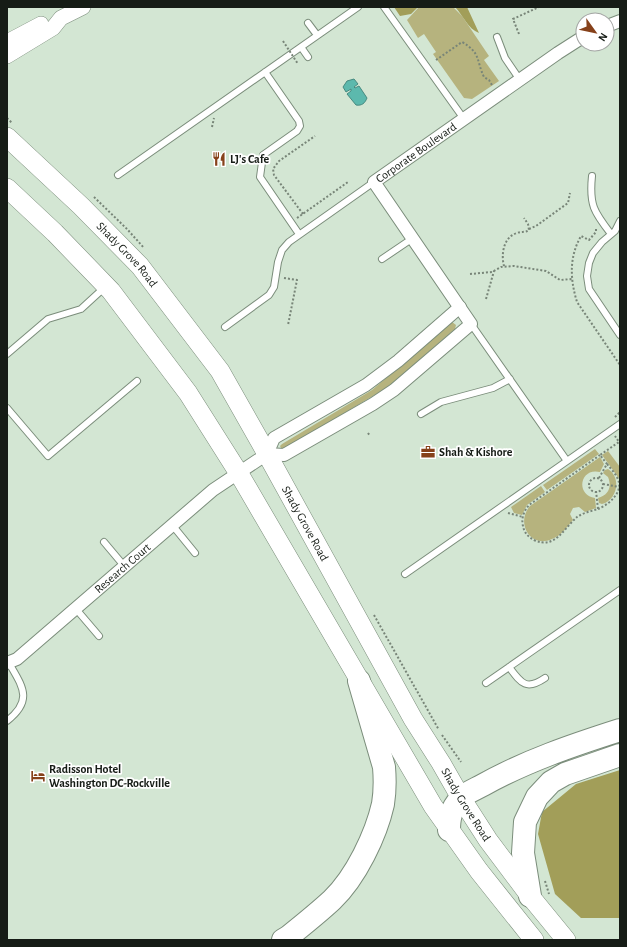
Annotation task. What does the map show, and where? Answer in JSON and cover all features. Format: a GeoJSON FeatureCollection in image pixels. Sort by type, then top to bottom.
{"type":"FeatureCollection","features":[{"type":"Feature","properties":{"kind":"highway"},"geometry":{"type":"LineString","coordinates":[[283,940],[333,899],[354,872],[376,828],[383,803],[385,782],[384,767],[360,681]]}},
{"type":"Feature","properties":{"kind":"highway"},"geometry":{"type":"LineString","coordinates":[[449,830],[449,820],[452,809],[461,798],[510,770],[581,742],[620,730]]}},
{"type":"Feature","properties":{"kind":"highway"},"geometry":{"type":"LineString","coordinates":[[540,896],[523,853],[525,822],[537,797],[551,782],[566,774],[620,755]]}},
{"type":"Feature","properties":{"kind":"main road","name":"Shady Grove Road"},"geometry":{"type":"LineString","coordinates":[[7,137],[82,206],[140,266],[220,371],[413,719],[461,798],[488,840],[540,896],[553,924],[566,940]]}},
{"type":"Feature","properties":{"kind":"main road"},"geometry":{"type":"LineString","coordinates":[[7,188],[55,233],[106,286],[188,393],[238,472],[433,806],[479,871],[530,934]]}},
{"type":"Feature","properties":{"kind":"street"},"geometry":{"type":"LineString","coordinates":[[7,56],[53,28],[61,18],[77,8]]}},
{"type":"Feature","properties":{"kind":"street"},"geometry":{"type":"LineString","coordinates":[[7,42],[50,20],[61,18]]}},
{"type":"Feature","properties":{"kind":"street","name":"Corporate Boulevard"},"geometry":{"type":"LineString","coordinates":[[472,324],[374,182],[575,42]]}},
{"type":"Feature","properties":{"kind":"street"},"geometry":{"type":"LineString","coordinates":[[238,472],[267,454],[274,438],[366,385],[398,361],[460,307]]}},
{"type":"Feature","properties":{"kind":"street"},"geometry":{"type":"LineString","coordinates":[[267,454],[284,455],[373,404],[394,390],[472,324]]}},
{"type":"Feature","properties":{"kind":"street","name":"Research Court"},"geometry":{"type":"LineString","coordinates":[[8,663],[17,659],[213,490],[238,472]]}},
{"type":"Feature","properties":{"kind":"lane"},"geometry":{"type":"LineString","coordinates":[[118,175],[358,7]]}},
{"type":"Feature","properties":{"kind":"lane"},"geometry":{"type":"LineString","coordinates":[[384,7],[464,119]]}},
{"type":"Feature","properties":{"kind":"lane"},"geometry":{"type":"LineString","coordinates":[[308,23],[317,35]]}},
{"type":"Feature","properties":{"kind":"lane"},"geometry":{"type":"LineString","coordinates":[[497,37],[505,58],[520,80]]}},
{"type":"Feature","properties":{"kind":"lane"},"geometry":{"type":"LineString","coordinates":[[301,47],[308,57]]}},
{"type":"Feature","properties":{"kind":"lane"},"geometry":{"type":"LineString","coordinates":[[265,72],[300,123],[297,131],[263,155],[259,176],[299,234]]}},
{"type":"Feature","properties":{"kind":"lane"},"geometry":{"type":"LineString","coordinates":[[592,176],[591,186],[593,207],[597,216],[615,232]]}},
{"type":"Feature","properties":{"kind":"lane"},"geometry":{"type":"LineString","coordinates":[[225,327],[269,295],[274,287],[278,262],[282,250],[289,242],[374,182]]}},
{"type":"Feature","properties":{"kind":"lane"},"geometry":{"type":"LineString","coordinates":[[620,221],[615,232],[602,242],[593,253],[589,263],[587,276],[589,289],[620,335]]}},
{"type":"Feature","properties":{"kind":"lane"},"geometry":{"type":"LineString","coordinates":[[382,260],[413,238]]}},
{"type":"Feature","properties":{"kind":"lane"},"geometry":{"type":"LineString","coordinates":[[7,354],[48,319],[81,309],[106,286]]}},
{"type":"Feature","properties":{"kind":"lane"},"geometry":{"type":"LineString","coordinates":[[472,324],[567,460]]}},
{"type":"Feature","properties":{"kind":"lane"},"geometry":{"type":"LineString","coordinates":[[421,414],[441,402],[493,388],[510,379]]}},
{"type":"Feature","properties":{"kind":"lane"},"geometry":{"type":"LineString","coordinates":[[7,408],[48,456],[137,381]]}},
{"type":"Feature","properties":{"kind":"lane"},"geometry":{"type":"LineString","coordinates":[[405,574],[620,424]]}},
{"type":"Feature","properties":{"kind":"lane"},"geometry":{"type":"LineString","coordinates":[[173,526],[195,554]]}},
{"type":"Feature","properties":{"kind":"lane"},"geometry":{"type":"LineString","coordinates":[[104,542],[125,566]]}},
{"type":"Feature","properties":{"kind":"lane"},"geometry":{"type":"LineString","coordinates":[[486,683],[620,590]]}},
{"type":"Feature","properties":{"kind":"lane"},"geometry":{"type":"LineString","coordinates":[[76,608],[99,636]]}},
{"type":"Feature","properties":{"kind":"lane"},"geometry":{"type":"LineString","coordinates":[[7,721],[19,709],[23,699],[23,688],[8,663]]}},
{"type":"Feature","properties":{"kind":"lane"},"geometry":{"type":"LineString","coordinates":[[509,667],[517,678],[526,685],[537,683],[545,678]]}},
{"type":"Feature","properties":{"kind":"path"},"geometry":{"type":"LineString","coordinates":[[519,34],[512,19],[539,7]]}},
{"type":"Feature","properties":{"kind":"path"},"geometry":{"type":"LineString","coordinates":[[283,41],[298,64]]}},
{"type":"Feature","properties":{"kind":"path"},"geometry":{"type":"LineString","coordinates":[[436,60],[462,42],[475,52],[479,59],[484,77],[489,80],[493,86]]}},
{"type":"Feature","properties":{"kind":"path"},"geometry":{"type":"LineString","coordinates":[[212,127],[214,118]]}},
{"type":"Feature","properties":{"kind":"path"},"geometry":{"type":"LineString","coordinates":[[302,214],[274,175],[273,169],[279,161],[315,136]]}},
{"type":"Feature","properties":{"kind":"path"},"geometry":{"type":"LineString","coordinates":[[291,222],[348,182]]}},
{"type":"Feature","properties":{"kind":"path"},"geometry":{"type":"LineString","coordinates":[[504,266],[502,254],[507,241],[515,233],[526,232],[536,226],[568,203],[570,193]]}},
{"type":"Feature","properties":{"kind":"path"},"geometry":{"type":"LineString","coordinates":[[524,218],[529,229]]}},
{"type":"Feature","properties":{"kind":"path"},"geometry":{"type":"LineString","coordinates":[[470,274],[494,271],[504,266],[514,266],[546,271],[560,280],[572,279]]}},
{"type":"Feature","properties":{"kind":"path"},"geometry":{"type":"LineString","coordinates":[[486,299],[494,271]]}},
{"type":"Feature","properties":{"kind":"path"},"geometry":{"type":"LineString","coordinates":[[284,278],[297,280],[288,325]]}},
{"type":"Feature","properties":{"kind":"path"},"geometry":{"type":"LineString","coordinates":[[600,454],[532,502],[526,508],[523,517],[523,527],[527,535],[536,541],[547,542],[558,538],[580,516],[605,506],[618,492],[619,487],[618,480],[607,464]]}},
{"type":"Feature","properties":{"kind":"path"},"geometry":{"type":"LineString","coordinates":[[597,478],[602,480],[603,484],[602,489],[596,492],[590,488],[589,484],[591,480],[597,478]]}},
{"type":"Feature","properties":{"kind":"path"},"geometry":{"type":"LineString","coordinates":[[603,484],[619,487]]}},
{"type":"Feature","properties":{"kind":"path"},"geometry":{"type":"LineString","coordinates":[[596,492],[598,509]]}},
{"type":"Feature","properties":{"kind":"path"},"geometry":{"type":"LineString","coordinates":[[504,515],[507,512],[523,517]]}},
{"type":"Feature","properties":{"kind":"path"},"geometry":{"type":"LineString","coordinates":[[540,896],[543,878]]}},
{"type":"Feature","properties":{"kind":"shaded area"},"geometry":{"type":"Polygon","coordinates":[[[394,7],[418,7],[411,14],[400,16],[394,7]]]}},
{"type":"Feature","properties":{"kind":"shaded area"},"geometry":{"type":"Polygon","coordinates":[[[419,7],[454,8],[462,16],[489,56],[484,60],[499,81],[472,99],[464,98],[433,54],[436,52],[424,34],[418,38],[407,20],[419,7]]]}},
{"type":"Feature","properties":{"kind":"shaded area"},"geometry":{"type":"Polygon","coordinates":[[[455,7],[467,7],[479,33],[469,25],[455,7]]]}},
{"type":"Feature","properties":{"kind":"shaded area"},"geometry":{"type":"Polygon","coordinates":[[[452,322],[456,325],[455,329],[388,387],[289,446],[283,449],[281,448],[280,446],[282,444],[372,390],[452,322]]]}},
{"type":"Feature","properties":{"kind":"shaded area"},"geometry":{"type":"Polygon","coordinates":[[[595,449],[599,454],[547,490],[543,485],[595,449]]]}},
{"type":"Feature","properties":{"kind":"shaded area"},"geometry":{"type":"Polygon","coordinates":[[[608,451],[620,467],[620,480],[602,455],[608,451]]]}},
{"type":"Feature","properties":{"kind":"shaded area"},"geometry":{"type":"Polygon","coordinates":[[[600,457],[604,464],[600,472],[588,474],[584,477],[582,482],[585,492],[589,496],[595,498],[596,508],[585,512],[579,507],[573,508],[570,514],[573,520],[564,531],[555,538],[544,541],[532,537],[525,527],[524,520],[530,506],[600,457]]]}},
{"type":"Feature","properties":{"kind":"shaded area"},"geometry":{"type":"Polygon","coordinates":[[[608,469],[615,478],[616,488],[611,498],[602,504],[599,503],[598,498],[605,495],[609,490],[610,484],[608,477],[603,473],[608,469]]]}},
{"type":"Feature","properties":{"kind":"shaded area"},"geometry":{"type":"Polygon","coordinates":[[[541,486],[545,492],[527,505],[522,515],[514,513],[511,507],[541,486]]]}},
{"type":"Feature","properties":{"kind":"shaded area"},"geometry":{"type":"Polygon","coordinates":[[[620,770],[620,918],[581,918],[555,894],[538,834],[542,812],[576,784],[620,770]]]}},
{"type":"Feature","properties":{"kind":"water"},"geometry":{"type":"Polygon","coordinates":[[[354,79],[358,84],[354,87],[359,86],[367,98],[362,105],[356,105],[347,94],[351,91],[351,89],[346,92],[343,87],[347,81],[354,79]]]}},
{"type":"Feature","properties":{"kind":"place","name":"LJ's Cafe"},"geometry":{"type":"Point","coordinates":[219,159]}},
{"type":"Feature","properties":{"kind":"place","name":"Shah & Kishore"},"geometry":{"type":"Point","coordinates":[428,452]}},
{"type":"Feature","properties":{"kind":"place","name":"Radisson Hotel Washington DC-Rockville"},"geometry":{"type":"Point","coordinates":[38,776]}}]}
